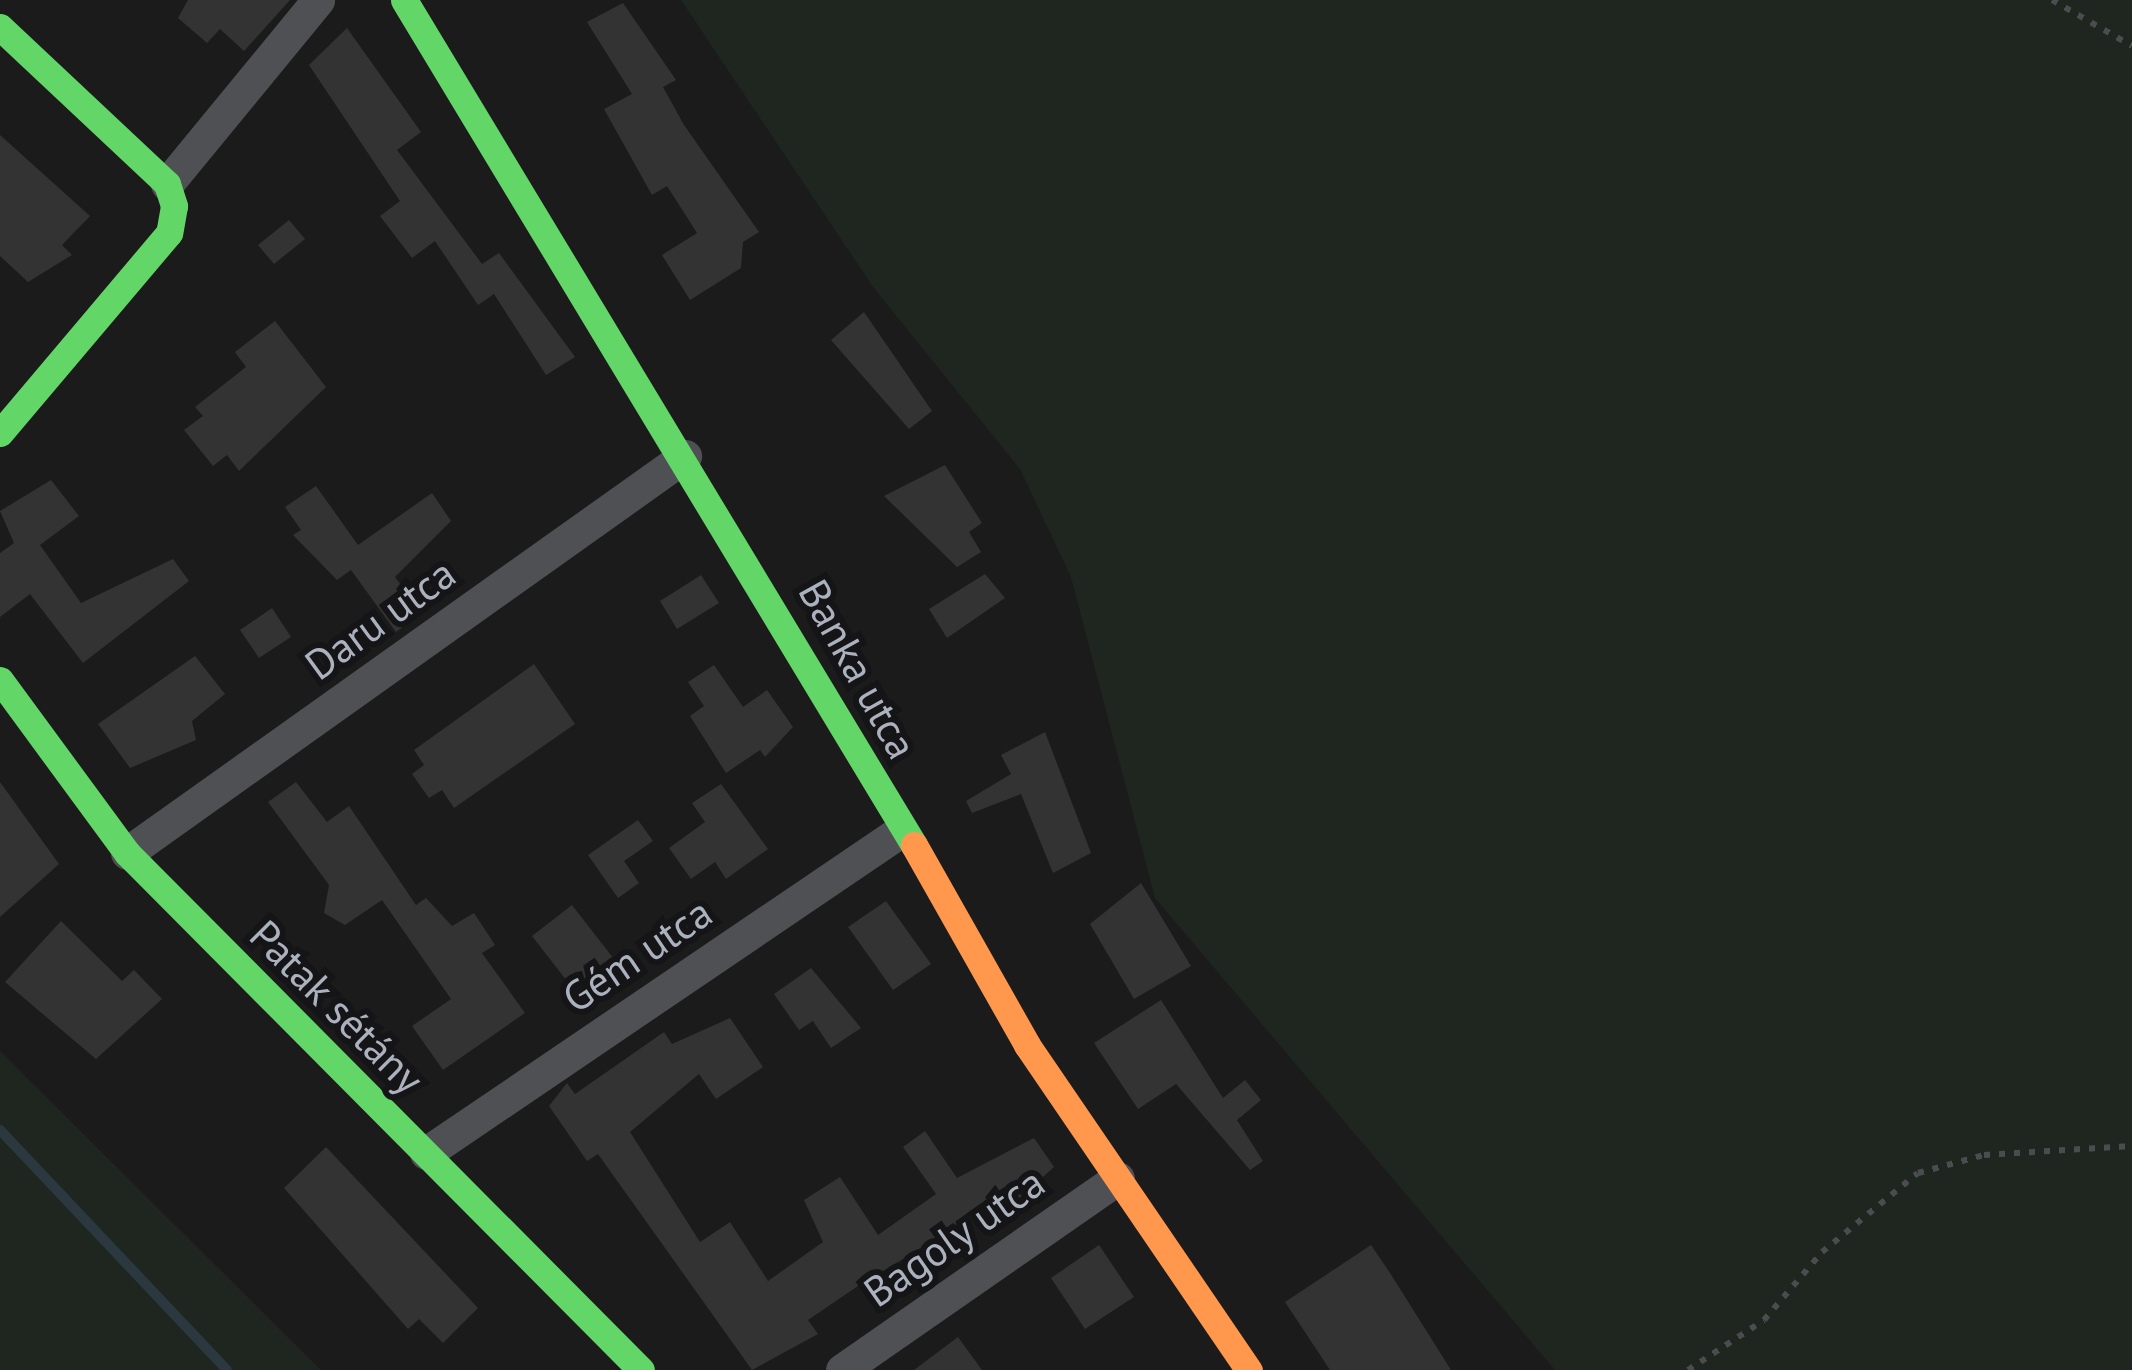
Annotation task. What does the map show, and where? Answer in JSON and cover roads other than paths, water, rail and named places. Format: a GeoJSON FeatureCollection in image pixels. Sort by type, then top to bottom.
{"type":"FeatureCollection","features":[{"type":"Feature","properties":{"kind":"street"},"geometry":{"type":"LineString","coordinates":[[0,433],[169,233],[167,184],[318,0]]}},
{"type":"Feature","properties":{"kind":"street","name":"Banka utca"},"geometry":{"type":"LineString","coordinates":[[404,0],[685,456],[898,832],[1118,1178],[1249,1370]]}},
{"type":"Feature","properties":{"kind":"street"},"geometry":{"type":"LineString","coordinates":[[0,27],[167,184]]}},
{"type":"Feature","properties":{"kind":"street","name":"Daru utca"},"geometry":{"type":"LineString","coordinates":[[127,853],[685,456]]}},
{"type":"Feature","properties":{"kind":"street","name":"Patak sétány"},"geometry":{"type":"LineString","coordinates":[[0,680],[127,853],[641,1370]]}},
{"type":"Feature","properties":{"kind":"street","name":"Gém utca"},"geometry":{"type":"LineString","coordinates":[[426,1153],[898,832]]}},
{"type":"Feature","properties":{"kind":"street","name":"Bagoly utca"},"geometry":{"type":"LineString","coordinates":[[842,1370],[1118,1178]]}},
{"type":"Feature","properties":{"kind":"waterway"},"geometry":{"type":"LineString","coordinates":[[0,1130],[227,1370]]}}]}
